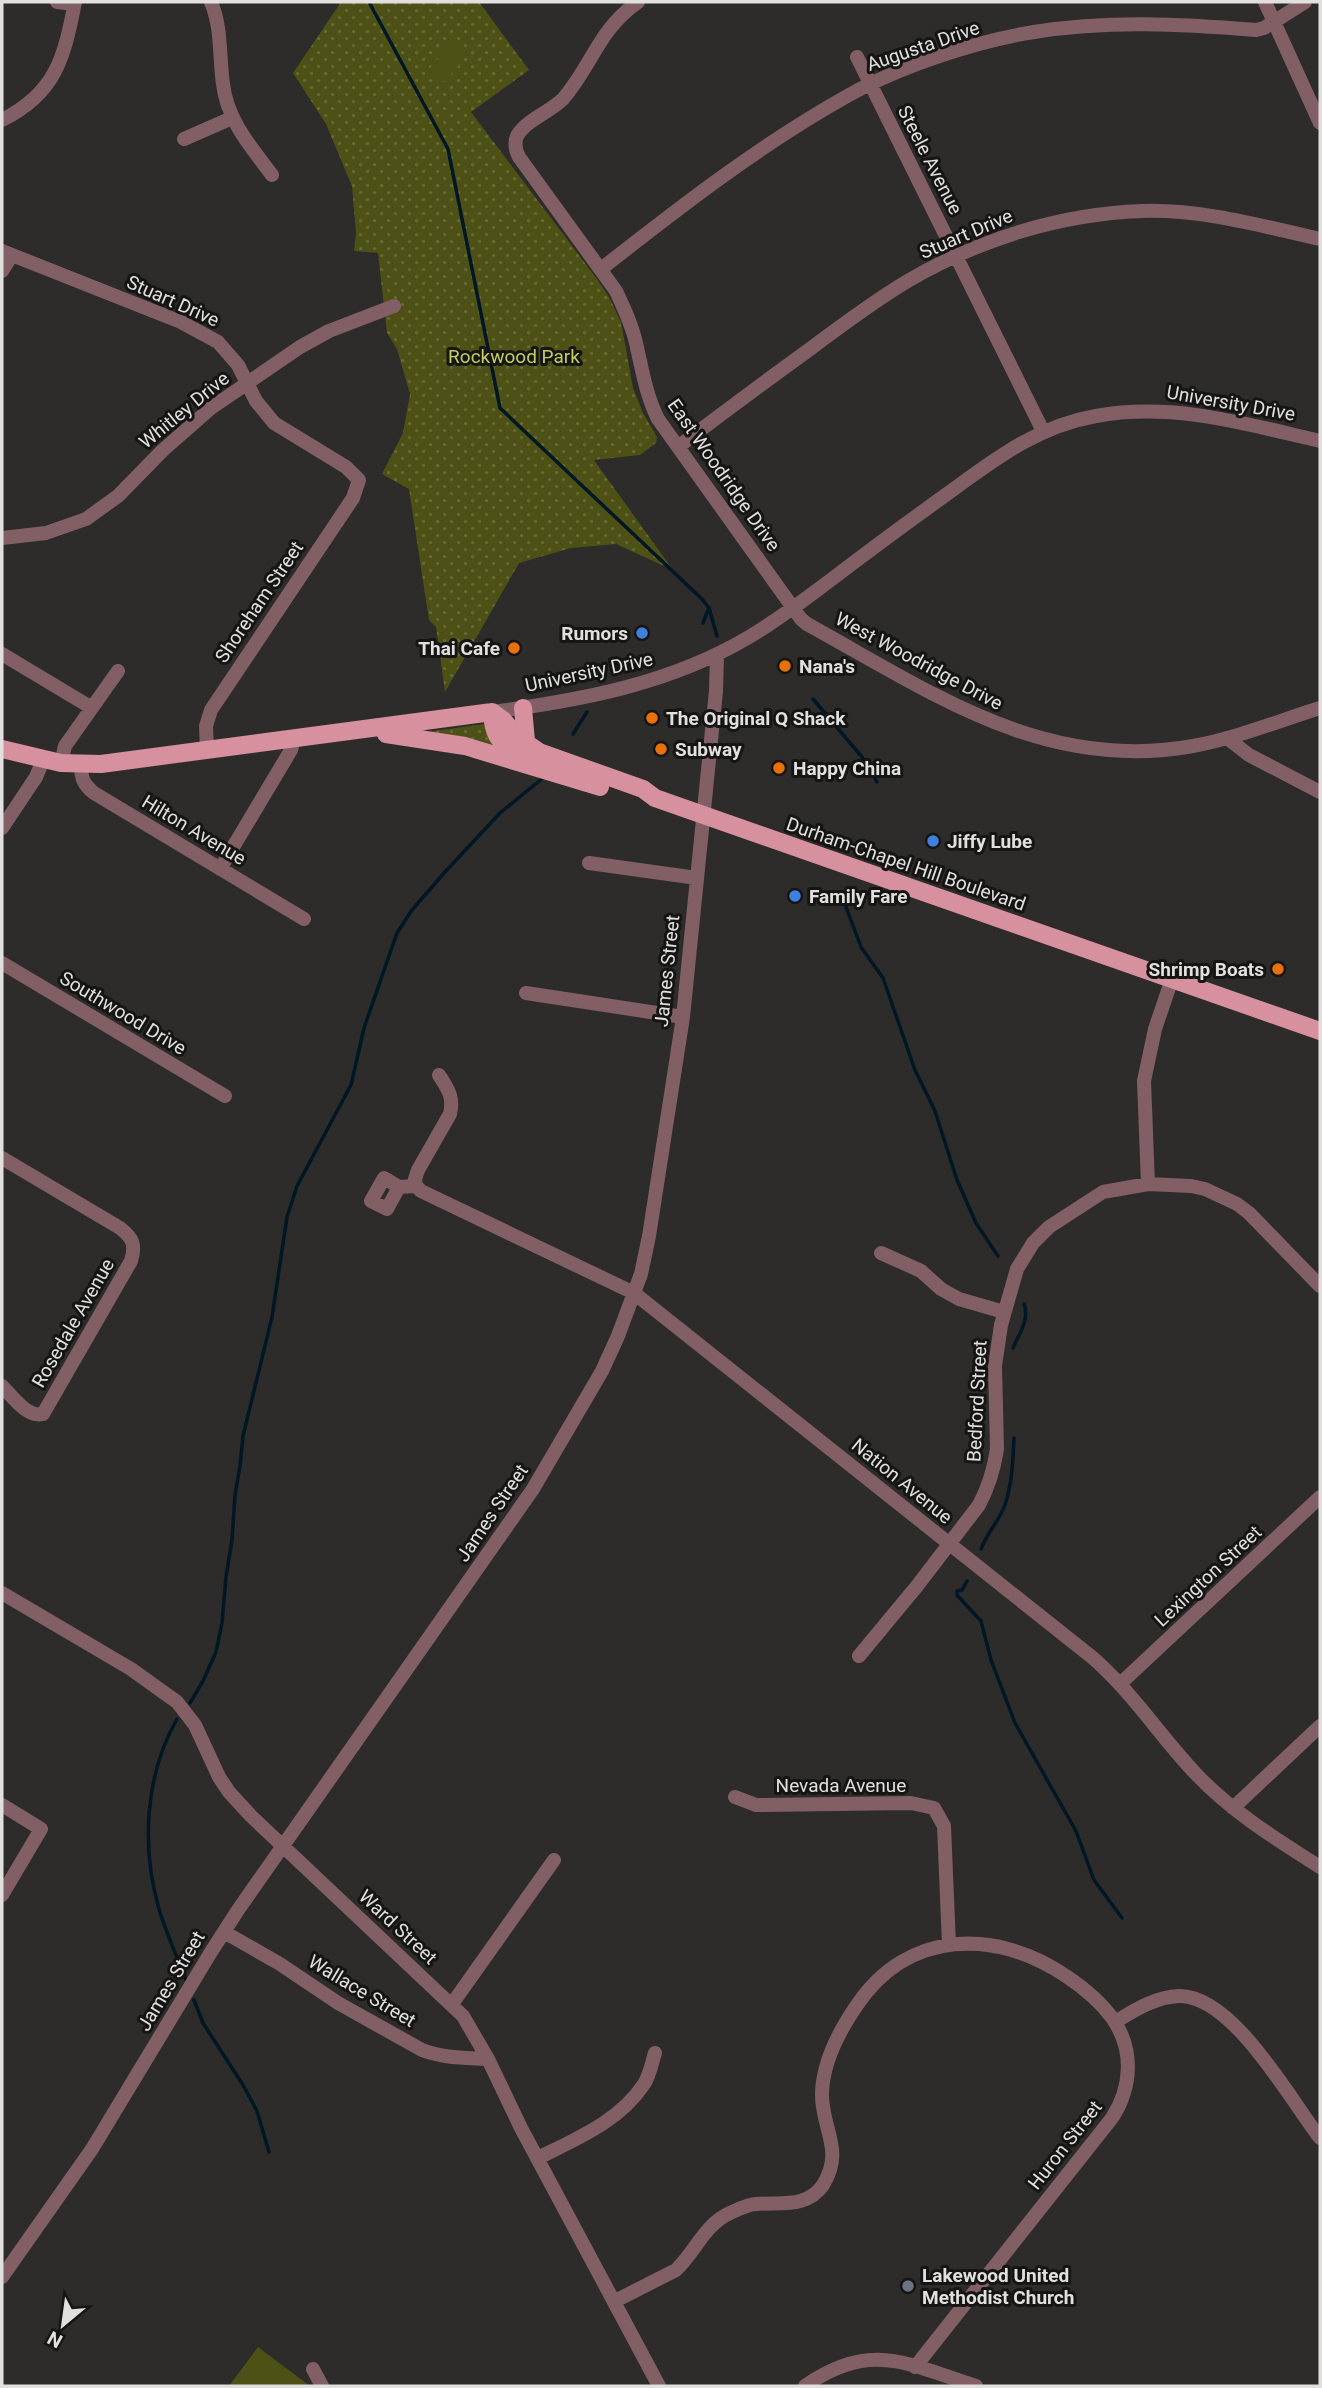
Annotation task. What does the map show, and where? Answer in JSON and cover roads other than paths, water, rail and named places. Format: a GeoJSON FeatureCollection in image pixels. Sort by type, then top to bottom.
{"type":"FeatureCollection","features":[{"type":"Feature","properties":{"kind":"main road"},"geometry":{"type":"LineString","coordinates":[[523,708],[526,741]]}},
{"type":"Feature","properties":{"kind":"main road","name":"University Drive"},"geometry":{"type":"LineString","coordinates":[[2,749],[52,761],[81,764],[140,760],[492,712]]}},
{"type":"Feature","properties":{"kind":"main road"},"geometry":{"type":"LineString","coordinates":[[492,712],[497,738],[528,764]]}},
{"type":"Feature","properties":{"kind":"main road","name":"Durham-Chapel Hill Boulevard"},"geometry":{"type":"LineString","coordinates":[[492,712],[535,750],[643,789],[655,798],[1320,1031]]}},
{"type":"Feature","properties":{"kind":"main road"},"geometry":{"type":"LineString","coordinates":[[355,731],[454,744],[635,798],[655,798]]}},
{"type":"Feature","properties":{"kind":"street"},"geometry":{"type":"LineString","coordinates":[[2,120],[26,107],[49,83],[64,48],[74,3],[57,2]]}},
{"type":"Feature","properties":{"kind":"street"},"geometry":{"type":"LineString","coordinates":[[212,2],[219,29],[222,82],[232,118],[272,175]]}},
{"type":"Feature","properties":{"kind":"street"},"geometry":{"type":"LineString","coordinates":[[620,7],[638,2]]}},
{"type":"Feature","properties":{"kind":"street"},"geometry":{"type":"LineString","coordinates":[[1265,2],[1320,123]]}},
{"type":"Feature","properties":{"kind":"street","name":"Augusta Drive"},"geometry":{"type":"LineString","coordinates":[[601,269],[776,140],[848,95],[940,57],[1032,32],[1106,24],[1173,23],[1256,30],[1264,28],[1305,2]]}},
{"type":"Feature","properties":{"kind":"street","name":"East Woodridge Drive"},"geometry":{"type":"LineString","coordinates":[[620,7],[572,88],[516,138],[519,157],[616,291],[636,341],[651,405],[658,419],[794,606]]}},
{"type":"Feature","properties":{"kind":"street","name":"Steele Avenue"},"geometry":{"type":"LineString","coordinates":[[857,57],[1043,431]]}},
{"type":"Feature","properties":{"kind":"street"},"geometry":{"type":"LineString","coordinates":[[184,139],[232,118]]}},
{"type":"Feature","properties":{"kind":"street","name":"Stuart Drive"},"geometry":{"type":"LineString","coordinates":[[678,447],[860,312],[904,283],[1001,237],[1064,220],[1142,211],[1228,219],[1320,239]]}},
{"type":"Feature","properties":{"kind":"street"},"geometry":{"type":"LineString","coordinates":[[2,271],[7,253]]}},
{"type":"Feature","properties":{"kind":"street","name":"Stuart Drive"},"geometry":{"type":"LineString","coordinates":[[7,253],[200,330],[226,349],[238,365],[256,401],[274,423],[346,467],[359,480]]}},
{"type":"Feature","properties":{"kind":"street","name":"Whitley Drive"},"geometry":{"type":"LineString","coordinates":[[2,538],[46,533],[86,519],[118,496],[211,408],[300,347],[330,331],[394,306]]}},
{"type":"Feature","properties":{"kind":"street","name":"University Drive"},"geometry":{"type":"LineString","coordinates":[[492,712],[630,688],[666,677],[717,655],[751,636],[794,606],[1003,453],[1043,431],[1093,416],[1155,410],[1208,416],[1320,441]]}},
{"type":"Feature","properties":{"kind":"street","name":"Shoreham Street"},"geometry":{"type":"LineString","coordinates":[[207,751],[206,726],[211,710],[353,498],[359,480]]}},
{"type":"Feature","properties":{"kind":"street","name":"West Woodridge Drive"},"geometry":{"type":"LineString","coordinates":[[794,606],[807,624],[986,719],[1040,739],[1084,748],[1135,752],[1192,746],[1227,738],[1320,708]]}},
{"type":"Feature","properties":{"kind":"street"},"geometry":{"type":"LineString","coordinates":[[2,654],[92,708]]}},
{"type":"Feature","properties":{"kind":"street","name":"James Street"},"geometry":{"type":"LineString","coordinates":[[2,2277],[92,2149],[224,1932],[533,1489],[612,1350],[641,1274],[649,1236],[682,1017],[704,816],[717,655]]}},
{"type":"Feature","properties":{"kind":"street"},"geometry":{"type":"LineString","coordinates":[[2,828],[36,777],[65,746],[118,671]]}},
{"type":"Feature","properties":{"kind":"street"},"geometry":{"type":"LineString","coordinates":[[1227,738],[1249,755],[1320,792]]}},
{"type":"Feature","properties":{"kind":"street"},"geometry":{"type":"LineString","coordinates":[[220,869],[291,750],[294,739]]}},
{"type":"Feature","properties":{"kind":"street","name":"Hilton Avenue"},"geometry":{"type":"LineString","coordinates":[[81,764],[81,777],[94,793],[304,919]]}},
{"type":"Feature","properties":{"kind":"street"},"geometry":{"type":"LineString","coordinates":[[589,863],[697,878]]}},
{"type":"Feature","properties":{"kind":"street","name":"Southwood Drive"},"geometry":{"type":"LineString","coordinates":[[2,963],[225,1096]]}},
{"type":"Feature","properties":{"kind":"street"},"geometry":{"type":"LineString","coordinates":[[1172,979],[1155,1029],[1144,1081],[1148,1184],[1205,1189],[1237,1204],[1285,1248],[1320,1286]]}},
{"type":"Feature","properties":{"kind":"street"},"geometry":{"type":"LineString","coordinates":[[526,993],[682,1017]]}},
{"type":"Feature","properties":{"kind":"street"},"geometry":{"type":"LineString","coordinates":[[399,1187],[416,1186],[418,1170],[450,1114],[450,1093],[439,1075]]}},
{"type":"Feature","properties":{"kind":"street","name":"Rosedale Avenue"},"geometry":{"type":"LineString","coordinates":[[2,1158],[120,1228],[132,1238],[134,1245],[131,1261],[43,1414],[38,1416],[30,1412],[2,1386]]}},
{"type":"Feature","properties":{"kind":"street","name":"Bedford Street"},"geometry":{"type":"LineString","coordinates":[[859,1656],[979,1505],[996,1462],[998,1428],[995,1366],[1004,1312],[1022,1259],[1049,1227],[1102,1192],[1148,1184]]}},
{"type":"Feature","properties":{"kind":"street","name":"Nation Avenue"},"geometry":{"type":"LineString","coordinates":[[416,1186],[433,1197],[634,1293],[1093,1658],[1121,1683],[1185,1762],[1233,1808],[1320,1867]]}},
{"type":"Feature","properties":{"kind":"street"},"geometry":{"type":"LineString","coordinates":[[881,1252],[921,1270],[941,1289],[959,1299],[1004,1312]]}},
{"type":"Feature","properties":{"kind":"street","name":"Lexington Street"},"geometry":{"type":"LineString","coordinates":[[1121,1683],[1320,1497]]}},
{"type":"Feature","properties":{"kind":"street","name":"Ward Street"},"geometry":{"type":"LineString","coordinates":[[2,1593],[131,1670],[177,1702],[195,1725],[229,1792],[251,1816],[452,2004],[472,2029],[659,2386]]}},
{"type":"Feature","properties":{"kind":"street"},"geometry":{"type":"LineString","coordinates":[[1233,1808],[1320,1726]]}},
{"type":"Feature","properties":{"kind":"street","name":"Nevada Avenue"},"geometry":{"type":"LineString","coordinates":[[735,1797],[756,1805],[911,1803],[934,1808],[944,1825],[949,1945]]}},
{"type":"Feature","properties":{"kind":"street"},"geometry":{"type":"LineString","coordinates":[[2,1805],[41,1829],[2,1895]]}},
{"type":"Feature","properties":{"kind":"street"},"geometry":{"type":"LineString","coordinates":[[452,2004],[554,1860]]}},
{"type":"Feature","properties":{"kind":"street","name":"Wallace Street"},"geometry":{"type":"LineString","coordinates":[[224,1932],[280,1964],[338,2003],[422,2050],[462,2058],[488,2059]]}},
{"type":"Feature","properties":{"kind":"street","name":"Huron Street"},"geometry":{"type":"LineString","coordinates":[[615,2301],[676,2270],[713,2224],[727,2214],[749,2206],[797,2203],[817,2192],[833,2159],[834,2148],[822,2092],[825,2070],[840,2033],[858,2004],[877,1980],[921,1951],[949,1945],[995,1945],[1036,1959],[1093,1996],[1115,2022],[1126,2051],[1128,2081],[1120,2106],[915,2367]]}},
{"type":"Feature","properties":{"kind":"street"},"geometry":{"type":"LineString","coordinates":[[1115,2022],[1159,1999],[1189,1997],[1205,2004],[1246,2037],[1273,2070],[1320,2138]]}},
{"type":"Feature","properties":{"kind":"street"},"geometry":{"type":"LineString","coordinates":[[538,2158],[597,2129],[626,2105],[645,2082],[655,2053]]}},
{"type":"Feature","properties":{"kind":"street"},"geometry":{"type":"LineString","coordinates":[[805,2386],[828,2371],[850,2362],[888,2360],[976,2386]]}},
{"type":"Feature","properties":{"kind":"street"},"geometry":{"type":"LineString","coordinates":[[313,2369],[322,2386]]}},
{"type":"Feature","properties":{"kind":"waterway"},"geometry":{"type":"LineString","coordinates":[[369,2],[448,149],[500,408],[702,599],[709,608],[717,636]]}},
{"type":"Feature","properties":{"kind":"waterway"},"geometry":{"type":"LineString","coordinates":[[703,623],[708,610]]}},
{"type":"Feature","properties":{"kind":"waterway"},"geometry":{"type":"LineString","coordinates":[[813,699],[862,757],[877,782]]}},
{"type":"Feature","properties":{"kind":"waterway"},"geometry":{"type":"LineString","coordinates":[[573,734],[587,712]]}},
{"type":"Feature","properties":{"kind":"waterway"},"geometry":{"type":"LineString","coordinates":[[190,1703],[216,1652],[222,1623],[243,1436],[272,1317],[287,1217],[297,1186],[351,1085],[364,1028],[397,933],[412,910],[500,813],[543,778]]}},
{"type":"Feature","properties":{"kind":"waterway"},"geometry":{"type":"LineString","coordinates":[[846,907],[861,947],[883,978],[915,1070],[935,1111],[957,1180],[976,1223],[998,1256]]}},
{"type":"Feature","properties":{"kind":"waterway"},"geometry":{"type":"LineString","coordinates":[[1013,1348],[1025,1321],[1024,1304]]}},
{"type":"Feature","properties":{"kind":"waterway"},"geometry":{"type":"LineString","coordinates":[[981,1549],[1005,1505],[1011,1481],[1014,1438]]}},
{"type":"Feature","properties":{"kind":"waterway"},"geometry":{"type":"LineString","coordinates":[[967,1581],[962,1590],[957,1591],[957,1595],[981,1621],[991,1660],[1015,1723],[1076,1831],[1094,1880],[1122,1918]]}},
{"type":"Feature","properties":{"kind":"waterway"},"geometry":{"type":"LineString","coordinates":[[177,1719],[166,1741],[152,1787],[148,1836],[153,1885],[159,1909],[186,1980]]}},
{"type":"Feature","properties":{"kind":"waterway"},"geometry":{"type":"LineString","coordinates":[[194,2000],[203,2023],[257,2111],[269,2152]]}},
{"type":"Feature","properties":{"kind":"place","name":"Rumors"},"geometry":{"type":"Point","coordinates":[642,633]}},
{"type":"Feature","properties":{"kind":"place","name":"Thai Cafe"},"geometry":{"type":"Point","coordinates":[514,648]}},
{"type":"Feature","properties":{"kind":"place","name":"Nana's"},"geometry":{"type":"Point","coordinates":[785,666]}},
{"type":"Feature","properties":{"kind":"place","name":"The Original Q Shack"},"geometry":{"type":"Point","coordinates":[652,718]}},
{"type":"Feature","properties":{"kind":"place","name":"Subway"},"geometry":{"type":"Point","coordinates":[661,749]}},
{"type":"Feature","properties":{"kind":"place","name":"Happy China"},"geometry":{"type":"Point","coordinates":[779,768]}},
{"type":"Feature","properties":{"kind":"place","name":"Jiffy Lube"},"geometry":{"type":"Point","coordinates":[933,841]}},
{"type":"Feature","properties":{"kind":"place","name":"Family Fare"},"geometry":{"type":"Point","coordinates":[795,896]}},
{"type":"Feature","properties":{"kind":"place","name":"Shrimp Boats"},"geometry":{"type":"Point","coordinates":[1278,969]}},
{"type":"Feature","properties":{"kind":"place","name":"Lakewood United Methodist Church"},"geometry":{"type":"Point","coordinates":[908,2286]}},
{"type":"Feature","properties":{"kind":"park label","name":"Rockwood Park"},"geometry":{"type":"Point","coordinates":[514,356]}}]}
